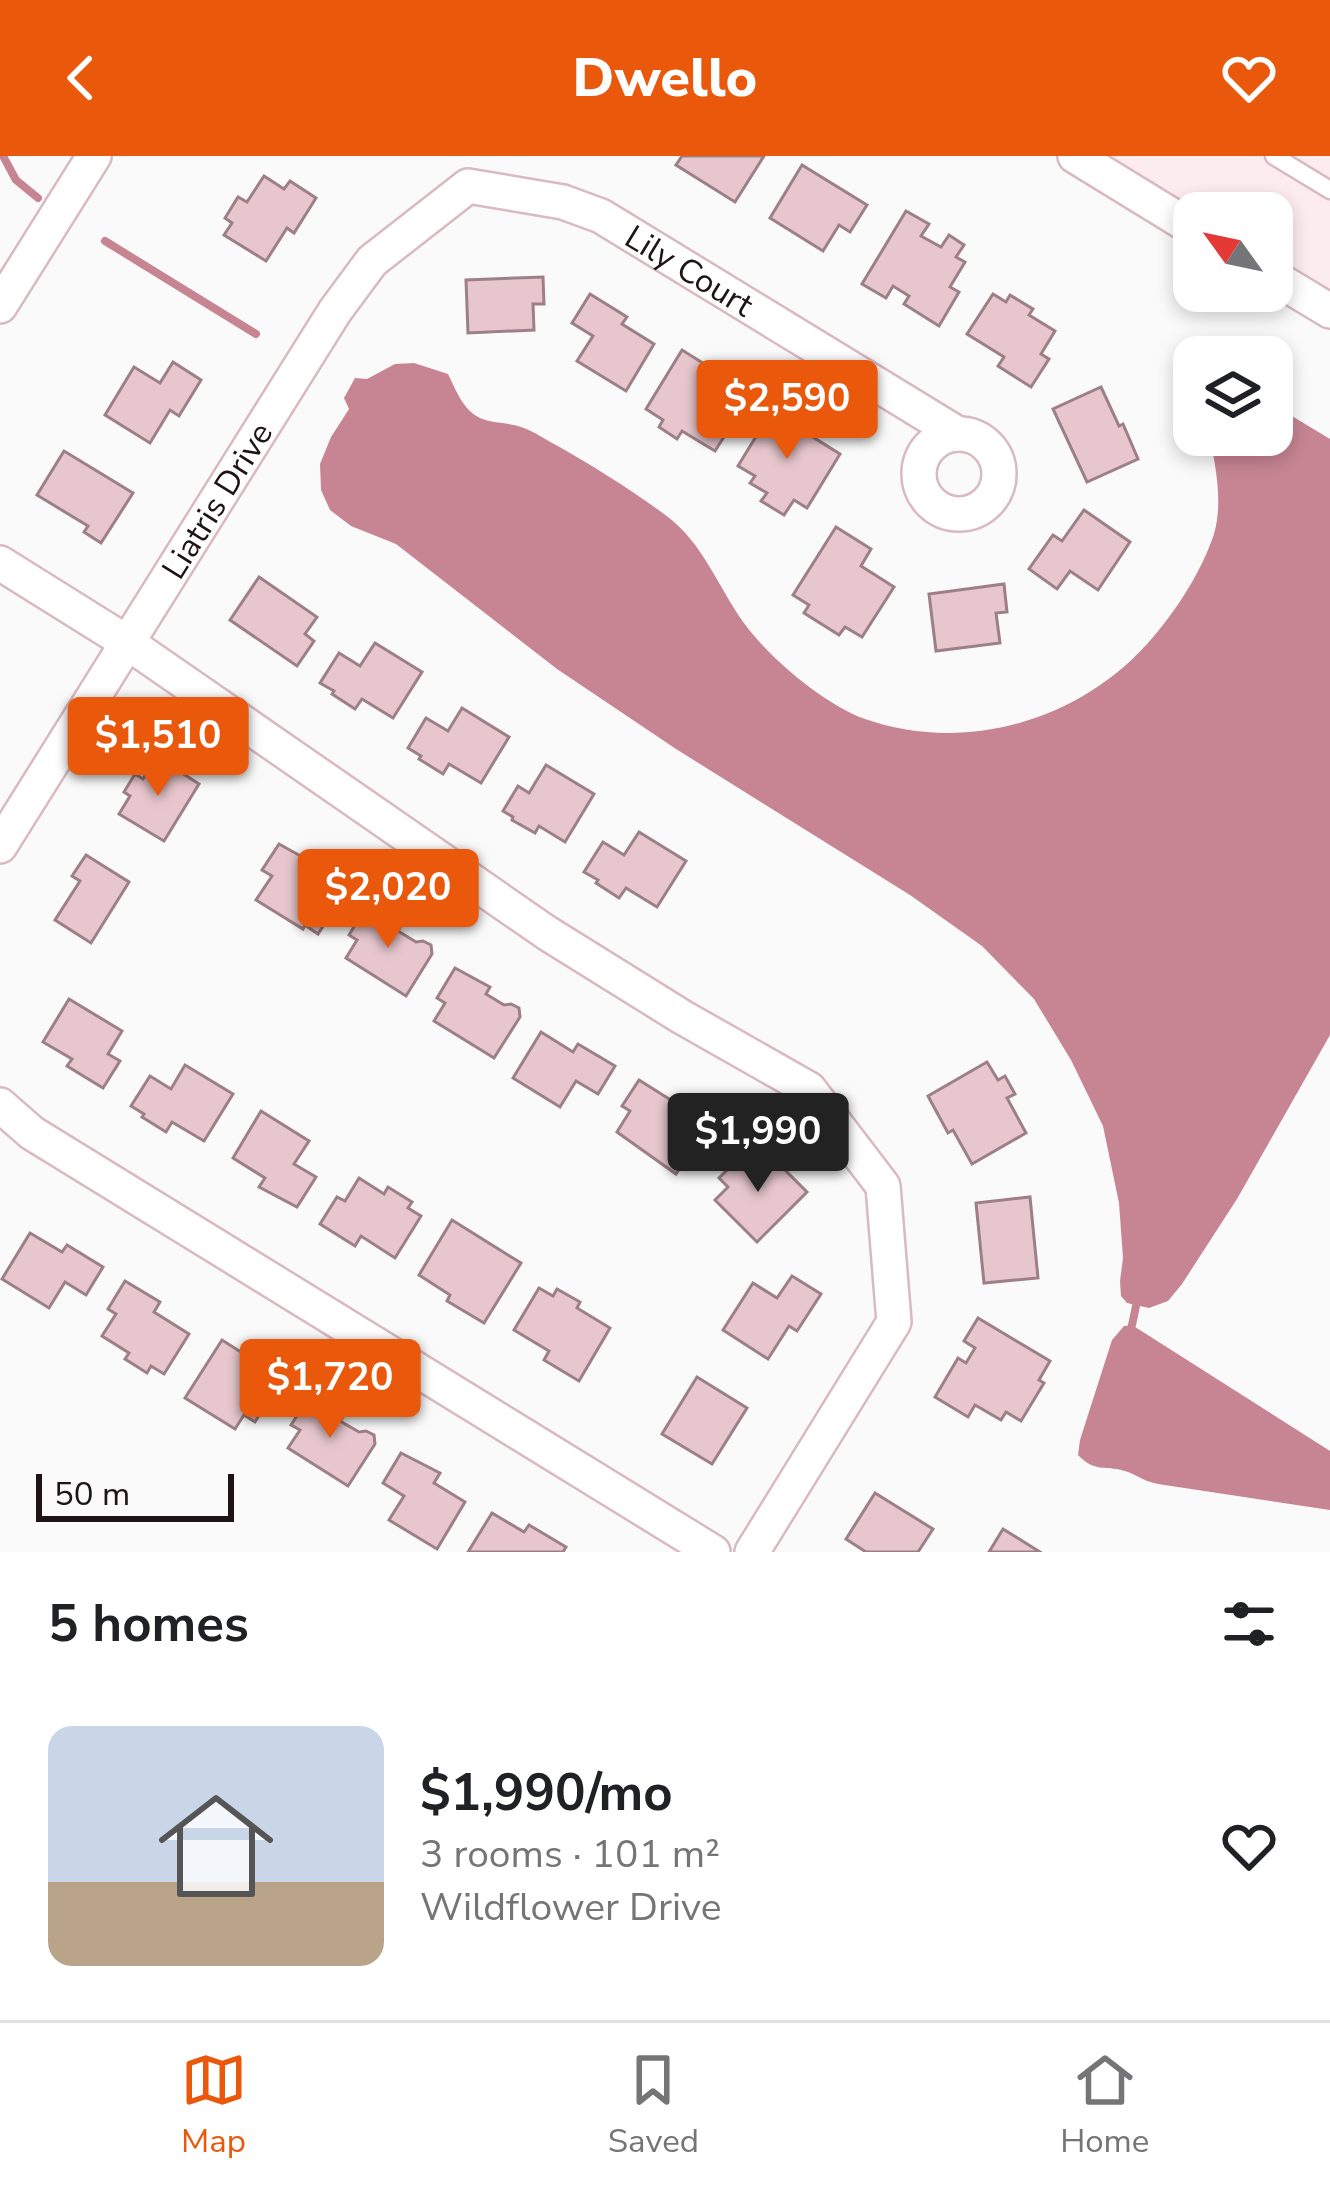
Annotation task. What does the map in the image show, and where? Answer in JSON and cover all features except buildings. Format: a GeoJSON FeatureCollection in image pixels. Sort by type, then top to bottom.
{"type":"FeatureCollection","features":[{"type":"Feature","properties":{"kind":"street"},"geometry":{"type":"LineString","coordinates":[[0,306],[94,156]]}},
{"type":"Feature","properties":{"kind":"street"},"geometry":{"type":"LineString","coordinates":[[1075,156],[1173,216]]}},
{"type":"Feature","properties":{"kind":"street","name":"Lily Court"},"geometry":{"type":"LineString","coordinates":[[468,186],[563,202],[601,216],[958,434]]}},
{"type":"Feature","properties":{"kind":"street","name":"Liatris Drive"},"geometry":{"type":"LineString","coordinates":[[0,846],[334,310],[372,262],[468,186]]}},
{"type":"Feature","properties":{"kind":"street"},"geometry":{"type":"LineString","coordinates":[[1293,289],[1330,311]]}},
{"type":"Feature","properties":{"kind":"street"},"geometry":{"type":"LineString","coordinates":[[0,563],[128,644],[547,933],[809,1089],[883,1186],[894,1322],[752,1552]]}},
{"type":"Feature","properties":{"kind":"street"},"geometry":{"type":"LineString","coordinates":[[0,1106],[32,1133],[713,1552]]}},
{"type":"Feature","properties":{"kind":"lane"},"geometry":{"type":"LineString","coordinates":[[1274,156],[1330,190]]}},
{"type":"Feature","properties":{"kind":"shaded area"},"geometry":{"type":"Polygon","coordinates":[[[1109,156],[1330,156],[1330,295],[1293,272],[1293,192],[1173,192],[1173,196],[1109,156]]]}},
{"type":"Feature","properties":{"kind":"shaded area"},"geometry":{"type":"Polygon","coordinates":[[[414,363],[448,374],[474,414],[532,432],[664,514],[691,539],[750,631],[818,693],[865,719],[944,733],[1022,722],[1094,689],[1126,665],[1172,613],[1203,561],[1217,522],[1213,456],[1293,456],[1293,417],[1330,439],[1330,1035],[1237,1199],[1168,1301],[1149,1308],[1127,1303],[1121,1296],[1119,1203],[1103,1126],[1034,999],[982,946],[557,669],[396,544],[351,526],[330,510],[321,490],[320,464],[349,409],[344,398],[355,378],[367,379],[395,364],[414,363]]]}},
{"type":"Feature","properties":{"kind":"shaded area"},"geometry":{"type":"Polygon","coordinates":[[[1132,1325],[1330,1451],[1330,1510],[1154,1483],[1090,1465],[1078,1455],[1112,1340],[1124,1326],[1132,1325]]]}},
{"type":"Feature","properties":{"kind":"waterway"},"geometry":{"type":"LineString","coordinates":[[3,156],[16,180],[38,198]]}},
{"type":"Feature","properties":{"kind":"waterway"},"geometry":{"type":"LineString","coordinates":[[105,241],[256,334]]}},
{"type":"Feature","properties":{"kind":"waterway"},"geometry":{"type":"LineString","coordinates":[[1132,1325],[1136,1306]]}}]}
